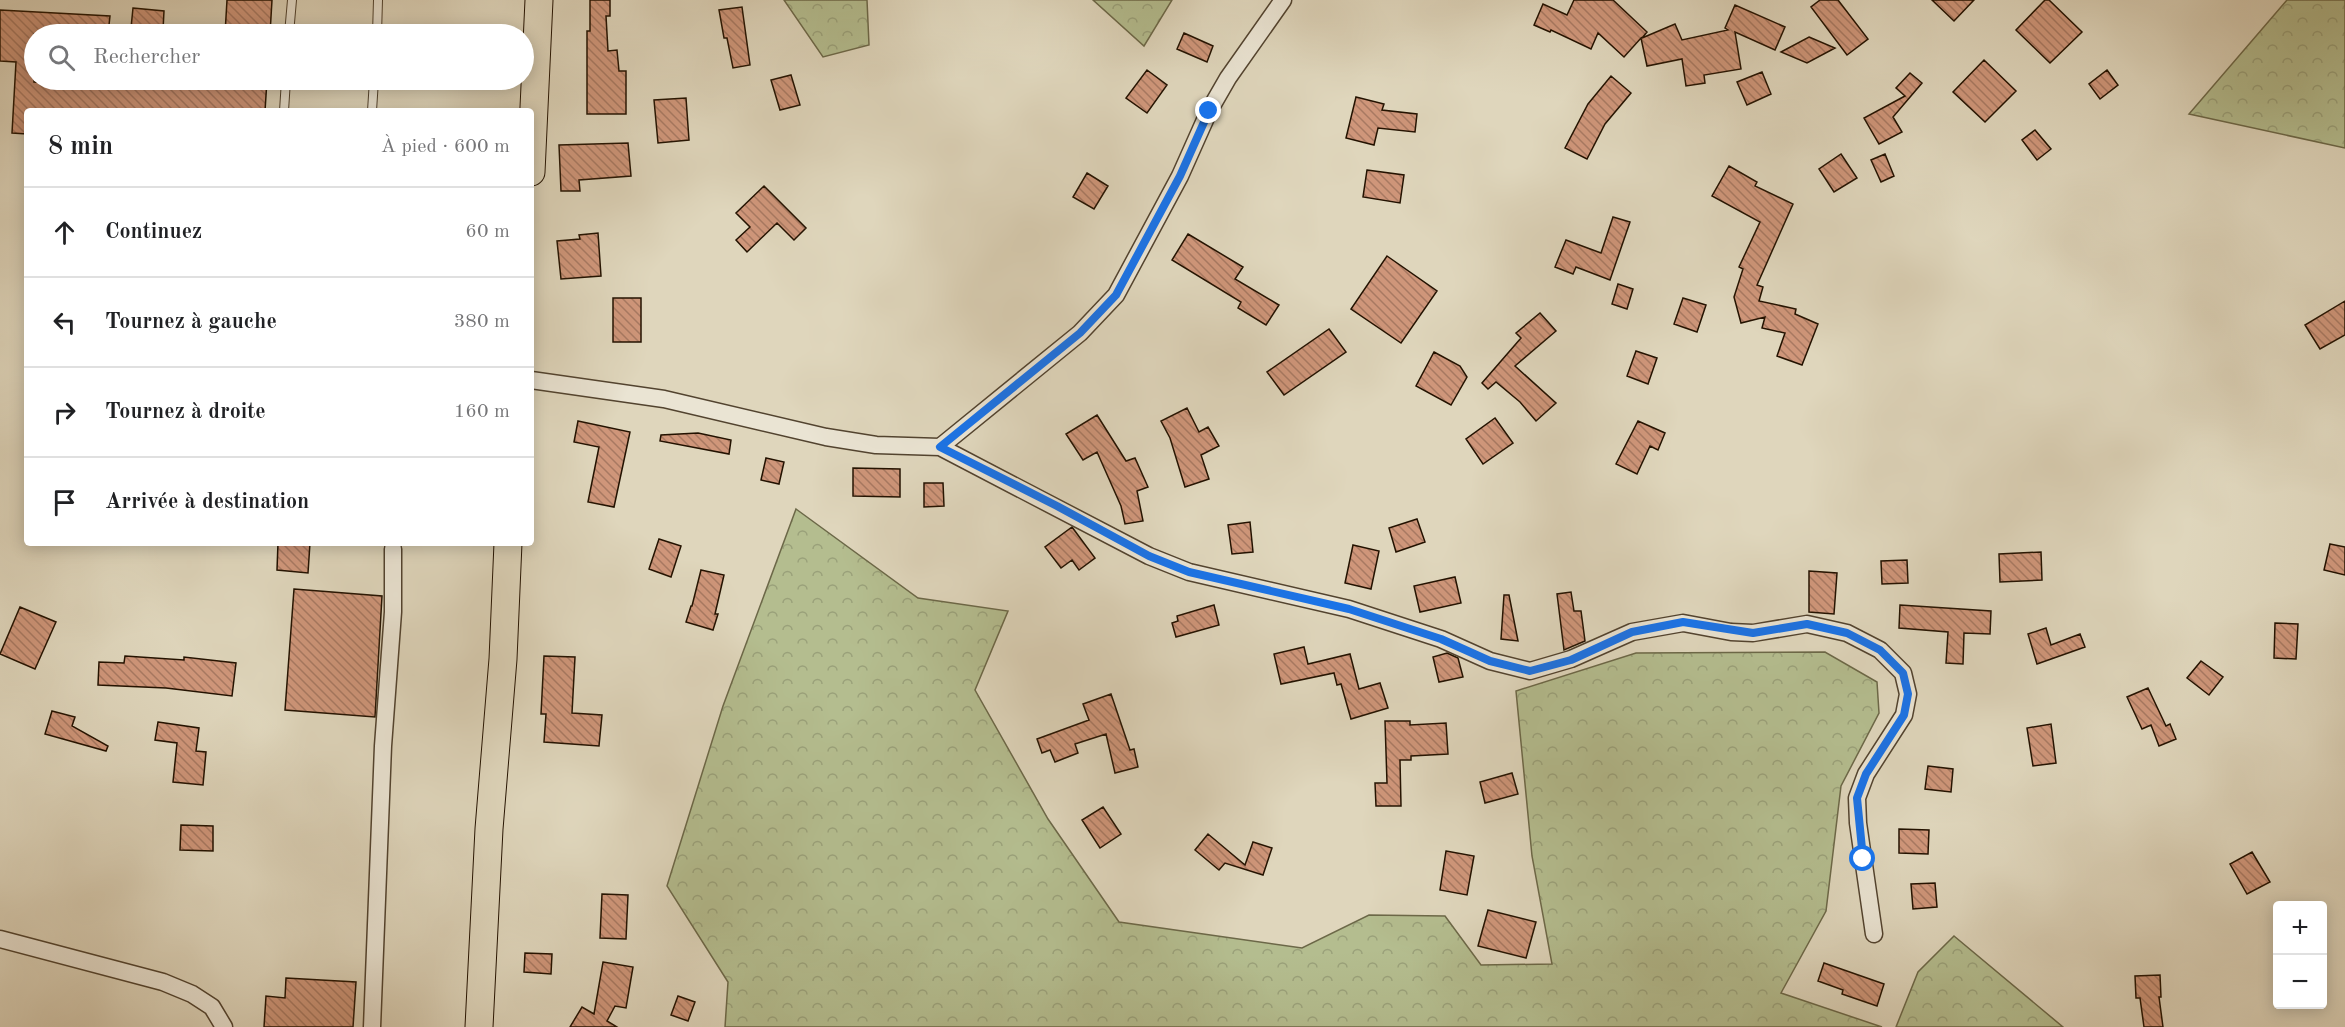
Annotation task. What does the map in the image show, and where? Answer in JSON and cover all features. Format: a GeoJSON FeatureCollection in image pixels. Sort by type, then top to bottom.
{"type":"FeatureCollection","features":[{"type":"Feature","properties":{"kind":"main road"},"geometry":{"type":"LineString","coordinates":[[534,108],[539,0]]}},
{"type":"Feature","properties":{"kind":"main road"},"geometry":{"type":"LineString","coordinates":[[479,1027],[489,829],[503,649],[508,546]]}},
{"type":"Feature","properties":{"kind":"street"},"geometry":{"type":"LineString","coordinates":[[940,447],[1080,333],[1116,295],[1180,176],[1209,111],[1228,78],[1283,0]]}},
{"type":"Feature","properties":{"kind":"street"},"geometry":{"type":"LineString","coordinates":[[534,380],[664,399],[836,439],[876,445],[940,447],[1149,556],[1189,572],[1349,609],[1441,639],[1490,661],[1530,671],[1571,660],[1632,632],[1683,622],[1753,633],[1807,624],[1847,633],[1880,650],[1903,673],[1908,694],[1904,715],[1866,774],[1857,798],[1858,823],[1874,934]]}},
{"type":"Feature","properties":{"kind":"street"},"geometry":{"type":"LineString","coordinates":[[372,1027],[383,746],[393,612],[393,549]]}},
{"type":"Feature","properties":{"kind":"street"},"geometry":{"type":"LineString","coordinates":[[0,939],[163,982],[212,1007],[224,1027]]}},
{"type":"Feature","properties":{"kind":"lane"},"geometry":{"type":"LineString","coordinates":[[290,24],[292,0]]}},
{"type":"Feature","properties":{"kind":"lane"},"geometry":{"type":"LineString","coordinates":[[377,24],[378,0]]}},
{"type":"Feature","properties":{"kind":"lane"},"geometry":{"type":"LineString","coordinates":[[284,108],[285,90]]}},
{"type":"Feature","properties":{"kind":"lane"},"geometry":{"type":"LineString","coordinates":[[372,108],[373,90]]}},
{"type":"Feature","properties":{"kind":"green space"},"geometry":{"type":"Polygon","coordinates":[[[784,0],[867,0],[869,45],[823,57],[784,0]]]}},
{"type":"Feature","properties":{"kind":"green space"},"geometry":{"type":"Polygon","coordinates":[[[1093,0],[1172,0],[1144,46],[1093,0]]]}},
{"type":"Feature","properties":{"kind":"green space"},"geometry":{"type":"Polygon","coordinates":[[[2287,0],[2345,0],[2345,148],[2189,114],[2287,0]]]}},
{"type":"Feature","properties":{"kind":"green space"},"geometry":{"type":"Polygon","coordinates":[[[796,509],[918,598],[1008,611],[975,690],[1048,819],[1119,922],[1302,948],[1369,915],[1445,916],[1481,965],[1552,964],[1532,856],[1516,691],[1636,653],[1825,652],[1877,682],[1879,713],[1841,786],[1826,911],[1781,993],[1882,1027],[725,1027],[728,982],[667,886],[723,706],[796,509]]]}},
{"type":"Feature","properties":{"kind":"green space"},"geometry":{"type":"Polygon","coordinates":[[[1954,936],[2063,1027],[1896,1027],[1918,972],[1954,936]]]}},
{"type":"Feature","properties":{"kind":"building"},"geometry":{"type":"Polygon","coordinates":[[[227,0],[272,0],[271,24],[226,24],[227,0]]]}},
{"type":"Feature","properties":{"kind":"building"},"geometry":{"type":"Polygon","coordinates":[[[590,0],[610,0],[610,16],[606,16],[608,51],[617,50],[619,71],[626,71],[626,114],[587,114],[587,31],[590,31],[590,0]]]}},
{"type":"Feature","properties":{"kind":"building"},"geometry":{"type":"Polygon","coordinates":[[[1574,0],[1613,0],[1647,32],[1642,38],[1675,24],[1682,40],[1728,30],[1725,28],[1735,5],[1785,27],[1775,50],[1735,32],[1741,69],[1704,75],[1705,83],[1686,86],[1682,59],[1647,66],[1641,38],[1624,57],[1598,33],[1591,49],[1551,30],[1550,32],[1534,25],[1543,4],[1567,15],[1574,0]]]}},
{"type":"Feature","properties":{"kind":"building"},"geometry":{"type":"Polygon","coordinates":[[[1820,0],[1838,0],[1868,39],[1847,55],[1811,7],[1820,0]]]}},
{"type":"Feature","properties":{"kind":"building"},"geometry":{"type":"Polygon","coordinates":[[[1932,0],[1974,0],[1954,21],[1932,0]]]}},
{"type":"Feature","properties":{"kind":"building"},"geometry":{"type":"Polygon","coordinates":[[[2045,0],[2049,0],[2082,32],[2050,63],[2016,30],[2045,0]]]}},
{"type":"Feature","properties":{"kind":"building"},"geometry":{"type":"Polygon","coordinates":[[[742,7],[750,65],[733,68],[719,10],[742,7]]]}},
{"type":"Feature","properties":{"kind":"building"},"geometry":{"type":"Polygon","coordinates":[[[133,8],[164,11],[163,24],[131,24],[133,8]]]}},
{"type":"Feature","properties":{"kind":"building"},"geometry":{"type":"Polygon","coordinates":[[[0,10],[110,16],[109,24],[24,24],[24,90],[266,90],[265,108],[24,108],[24,134],[12,133],[16,62],[0,61],[0,10]]]}},
{"type":"Feature","properties":{"kind":"building"},"geometry":{"type":"Polygon","coordinates":[[[1184,33],[1213,46],[1207,62],[1177,49],[1184,33]]]}},
{"type":"Feature","properties":{"kind":"building"},"geometry":{"type":"Polygon","coordinates":[[[1809,37],[1835,48],[1807,63],[1781,52],[1809,37]]]}},
{"type":"Feature","properties":{"kind":"building"},"geometry":{"type":"Polygon","coordinates":[[[1984,60],[2016,91],[1985,122],[1953,92],[1984,60]]]}},
{"type":"Feature","properties":{"kind":"building"},"geometry":{"type":"Polygon","coordinates":[[[1147,70],[1167,85],[1147,113],[1126,98],[1147,70]]]}},
{"type":"Feature","properties":{"kind":"building"},"geometry":{"type":"Polygon","coordinates":[[[2107,70],[2118,85],[2100,99],[2089,84],[2107,70]]]}},
{"type":"Feature","properties":{"kind":"building"},"geometry":{"type":"Polygon","coordinates":[[[1762,72],[1771,94],[1747,105],[1737,82],[1762,72]]]}},
{"type":"Feature","properties":{"kind":"building"},"geometry":{"type":"Polygon","coordinates":[[[1910,73],[1922,83],[1893,117],[1902,132],[1879,144],[1864,118],[1905,96],[1896,88],[1910,73]]]}},
{"type":"Feature","properties":{"kind":"building"},"geometry":{"type":"Polygon","coordinates":[[[791,75],[800,105],[780,110],[771,80],[791,75]]]}},
{"type":"Feature","properties":{"kind":"building"},"geometry":{"type":"Polygon","coordinates":[[[1611,76],[1631,93],[1605,124],[1587,159],[1565,148],[1588,104],[1611,76]]]}},
{"type":"Feature","properties":{"kind":"building"},"geometry":{"type":"Polygon","coordinates":[[[1356,97],[1384,104],[1382,110],[1417,114],[1415,132],[1378,128],[1374,145],[1346,138],[1356,97]]]}},
{"type":"Feature","properties":{"kind":"building"},"geometry":{"type":"Polygon","coordinates":[[[686,98],[689,140],[658,143],[654,100],[686,98]]]}},
{"type":"Feature","properties":{"kind":"building"},"geometry":{"type":"Polygon","coordinates":[[[2035,130],[2051,149],[2037,160],[2022,140],[2035,130]]]}},
{"type":"Feature","properties":{"kind":"building"},"geometry":{"type":"Polygon","coordinates":[[[628,143],[631,176],[579,180],[580,191],[561,191],[559,145],[628,143]]]}},
{"type":"Feature","properties":{"kind":"building"},"geometry":{"type":"Polygon","coordinates":[[[1841,154],[1857,178],[1834,192],[1819,169],[1841,154]]]}},
{"type":"Feature","properties":{"kind":"building"},"geometry":{"type":"Polygon","coordinates":[[[1885,154],[1894,176],[1881,182],[1871,160],[1885,154]]]}},
{"type":"Feature","properties":{"kind":"building"},"geometry":{"type":"Polygon","coordinates":[[[1729,166],[1757,182],[1755,186],[1793,204],[1757,285],[1763,287],[1759,301],[1796,309],[1795,314],[1818,324],[1802,365],[1777,356],[1785,333],[1762,328],[1765,317],[1741,323],[1734,297],[1743,269],[1739,267],[1760,222],[1712,196],[1729,166]]]}},
{"type":"Feature","properties":{"kind":"building"},"geometry":{"type":"Polygon","coordinates":[[[1367,170],[1404,175],[1400,203],[1363,197],[1367,170]]]}},
{"type":"Feature","properties":{"kind":"building"},"geometry":{"type":"Polygon","coordinates":[[[1087,173],[1108,186],[1094,209],[1073,197],[1087,173]]]}},
{"type":"Feature","properties":{"kind":"building"},"geometry":{"type":"Polygon","coordinates":[[[764,186],[806,228],[794,240],[777,223],[747,252],[736,240],[750,227],[736,213],[764,186]]]}},
{"type":"Feature","properties":{"kind":"building"},"geometry":{"type":"Polygon","coordinates":[[[1613,217],[1630,222],[1610,280],[1576,267],[1573,274],[1555,267],[1566,240],[1601,253],[1613,217]]]}},
{"type":"Feature","properties":{"kind":"building"},"geometry":{"type":"Polygon","coordinates":[[[598,233],[601,276],[561,279],[557,241],[580,239],[579,235],[598,233]]]}},
{"type":"Feature","properties":{"kind":"building"},"geometry":{"type":"Polygon","coordinates":[[[1188,234],[1243,267],[1235,279],[1279,305],[1266,325],[1238,308],[1241,302],[1172,260],[1188,234]]]}},
{"type":"Feature","properties":{"kind":"building"},"geometry":{"type":"Polygon","coordinates":[[[1387,256],[1437,291],[1401,343],[1351,309],[1387,256]]]}},
{"type":"Feature","properties":{"kind":"building"},"geometry":{"type":"Polygon","coordinates":[[[1618,284],[1633,289],[1627,309],[1612,304],[1618,284]]]}},
{"type":"Feature","properties":{"kind":"building"},"geometry":{"type":"Polygon","coordinates":[[[613,298],[641,298],[641,342],[613,342],[613,298]]]}},
{"type":"Feature","properties":{"kind":"building"},"geometry":{"type":"Polygon","coordinates":[[[1683,298],[1706,305],[1697,332],[1674,324],[1683,298]]]}},
{"type":"Feature","properties":{"kind":"building"},"geometry":{"type":"Polygon","coordinates":[[[2345,301],[2345,335],[2320,349],[2305,325],[2345,301]]]}},
{"type":"Feature","properties":{"kind":"building"},"geometry":{"type":"Polygon","coordinates":[[[1540,313],[1556,331],[1515,366],[1556,403],[1536,421],[1520,402],[1496,382],[1488,389],[1482,383],[1521,338],[1516,333],[1540,313]]]}},
{"type":"Feature","properties":{"kind":"building"},"geometry":{"type":"Polygon","coordinates":[[[1329,329],[1346,352],[1284,395],[1267,372],[1329,329]]]}},
{"type":"Feature","properties":{"kind":"building"},"geometry":{"type":"Polygon","coordinates":[[[1636,351],[1657,358],[1648,384],[1627,376],[1636,351]]]}},
{"type":"Feature","properties":{"kind":"building"},"geometry":{"type":"Polygon","coordinates":[[[1434,352],[1460,366],[1467,377],[1451,405],[1416,386],[1434,352]]]}},
{"type":"Feature","properties":{"kind":"building"},"geometry":{"type":"Polygon","coordinates":[[[1187,408],[1199,432],[1208,427],[1219,446],[1201,455],[1209,479],[1185,487],[1170,438],[1161,421],[1187,408]]]}},
{"type":"Feature","properties":{"kind":"building"},"geometry":{"type":"Polygon","coordinates":[[[1097,415],[1126,461],[1135,458],[1148,487],[1137,491],[1143,521],[1125,524],[1121,506],[1097,452],[1083,460],[1066,434],[1097,415]]]}},
{"type":"Feature","properties":{"kind":"building"},"geometry":{"type":"Polygon","coordinates":[[[1495,418],[1513,443],[1483,464],[1466,439],[1495,418]]]}},
{"type":"Feature","properties":{"kind":"building"},"geometry":{"type":"Polygon","coordinates":[[[578,421],[630,432],[614,507],[588,502],[599,447],[574,442],[578,421]]]}},
{"type":"Feature","properties":{"kind":"building"},"geometry":{"type":"Polygon","coordinates":[[[1638,421],[1665,433],[1658,450],[1650,446],[1637,474],[1616,464],[1638,421]]]}},
{"type":"Feature","properties":{"kind":"building"},"geometry":{"type":"Polygon","coordinates":[[[698,433],[731,440],[729,454],[660,441],[661,435],[698,433]]]}},
{"type":"Feature","properties":{"kind":"building"},"geometry":{"type":"Polygon","coordinates":[[[766,458],[784,462],[779,484],[761,480],[766,458]]]}},
{"type":"Feature","properties":{"kind":"building"},"geometry":{"type":"Polygon","coordinates":[[[853,468],[900,469],[900,497],[853,496],[853,468]]]}},
{"type":"Feature","properties":{"kind":"building"},"geometry":{"type":"Polygon","coordinates":[[[924,483],[943,483],[944,506],[924,507],[924,483]]]}},
{"type":"Feature","properties":{"kind":"building"},"geometry":{"type":"Polygon","coordinates":[[[1417,519],[1425,542],[1396,552],[1389,528],[1417,519]]]}},
{"type":"Feature","properties":{"kind":"building"},"geometry":{"type":"Polygon","coordinates":[[[1250,522],[1253,552],[1232,554],[1228,525],[1250,522]]]}},
{"type":"Feature","properties":{"kind":"building"},"geometry":{"type":"Polygon","coordinates":[[[1072,527],[1095,558],[1079,570],[1072,560],[1061,568],[1045,547],[1072,527]]]}},
{"type":"Feature","properties":{"kind":"building"},"geometry":{"type":"Polygon","coordinates":[[[659,539],[681,546],[671,577],[649,569],[659,539]]]}},
{"type":"Feature","properties":{"kind":"building"},"geometry":{"type":"Polygon","coordinates":[[[2330,544],[2345,547],[2345,575],[2324,570],[2330,544]]]}},
{"type":"Feature","properties":{"kind":"building"},"geometry":{"type":"Polygon","coordinates":[[[1353,545],[1379,551],[1371,589],[1345,583],[1353,545]]]}},
{"type":"Feature","properties":{"kind":"building"},"geometry":{"type":"Polygon","coordinates":[[[278,546],[310,546],[308,573],[277,570],[278,546]]]}},
{"type":"Feature","properties":{"kind":"building"},"geometry":{"type":"Polygon","coordinates":[[[2041,552],[2042,580],[2000,582],[1999,554],[2041,552]]]}},
{"type":"Feature","properties":{"kind":"building"},"geometry":{"type":"Polygon","coordinates":[[[1907,560],[1908,583],[1882,584],[1881,561],[1907,560]]]}},
{"type":"Feature","properties":{"kind":"building"},"geometry":{"type":"Polygon","coordinates":[[[701,570],[724,575],[713,630],[686,622],[701,570]]]}},
{"type":"Feature","properties":{"kind":"building"},"geometry":{"type":"Polygon","coordinates":[[[1809,571],[1837,573],[1834,614],[1809,612],[1809,571]]]}},
{"type":"Feature","properties":{"kind":"building"},"geometry":{"type":"Polygon","coordinates":[[[1455,577],[1461,603],[1420,612],[1414,586],[1455,577]]]}},
{"type":"Feature","properties":{"kind":"building"},"geometry":{"type":"Polygon","coordinates":[[[294,589],[382,596],[375,717],[285,710],[294,589]]]}},
{"type":"Feature","properties":{"kind":"building"},"geometry":{"type":"Polygon","coordinates":[[[1571,592],[1574,611],[1581,611],[1585,641],[1564,650],[1557,594],[1571,592]]]}},
{"type":"Feature","properties":{"kind":"building"},"geometry":{"type":"Polygon","coordinates":[[[1504,595],[1509,595],[1518,641],[1501,639],[1504,595]]]}},
{"type":"Feature","properties":{"kind":"building"},"geometry":{"type":"Polygon","coordinates":[[[1214,605],[1219,625],[1176,637],[1172,623],[1178,621],[1177,616],[1214,605]]]}},
{"type":"Feature","properties":{"kind":"building"},"geometry":{"type":"Polygon","coordinates":[[[1900,605],[1991,611],[1990,634],[1964,633],[1963,664],[1946,663],[1948,632],[1899,628],[1900,605]]]}},
{"type":"Feature","properties":{"kind":"building"},"geometry":{"type":"Polygon","coordinates":[[[20,607],[56,622],[35,669],[0,654],[20,607]]]}},
{"type":"Feature","properties":{"kind":"building"},"geometry":{"type":"Polygon","coordinates":[[[2275,623],[2298,624],[2296,659],[2274,658],[2275,623]]]}},
{"type":"Feature","properties":{"kind":"building"},"geometry":{"type":"Polygon","coordinates":[[[2046,628],[2051,645],[2080,634],[2085,647],[2037,664],[2028,634],[2046,628]]]}},
{"type":"Feature","properties":{"kind":"building"},"geometry":{"type":"Polygon","coordinates":[[[1304,647],[1308,664],[1350,654],[1359,689],[1380,683],[1388,708],[1351,719],[1341,684],[1337,685],[1334,673],[1281,684],[1274,654],[1304,647]]]}},
{"type":"Feature","properties":{"kind":"building"},"geometry":{"type":"Polygon","coordinates":[[[1447,653],[1458,658],[1463,677],[1439,682],[1433,657],[1447,653]]]}},
{"type":"Feature","properties":{"kind":"building"},"geometry":{"type":"Polygon","coordinates":[[[125,656],[184,660],[184,657],[236,663],[232,696],[166,688],[98,685],[99,662],[124,663],[125,656]]]}},
{"type":"Feature","properties":{"kind":"building"},"geometry":{"type":"Polygon","coordinates":[[[544,656],[575,657],[572,713],[602,715],[599,746],[544,742],[546,714],[541,714],[544,656]]]}},
{"type":"Feature","properties":{"kind":"building"},"geometry":{"type":"Polygon","coordinates":[[[2201,661],[2223,677],[2209,695],[2187,678],[2201,661]]]}},
{"type":"Feature","properties":{"kind":"building"},"geometry":{"type":"Polygon","coordinates":[[[2148,688],[2166,726],[2170,724],[2176,739],[2159,746],[2151,725],[2142,729],[2127,697],[2148,688]]]}},
{"type":"Feature","properties":{"kind":"building"},"geometry":{"type":"Polygon","coordinates":[[[1111,694],[1130,750],[1134,749],[1138,767],[1115,773],[1106,734],[1075,744],[1078,753],[1055,762],[1050,750],[1042,753],[1037,739],[1089,720],[1083,704],[1111,694]]]}},
{"type":"Feature","properties":{"kind":"building"},"geometry":{"type":"Polygon","coordinates":[[[52,711],[75,717],[72,726],[108,746],[106,751],[45,734],[52,711]]]}},
{"type":"Feature","properties":{"kind":"building"},"geometry":{"type":"Polygon","coordinates":[[[1385,721],[1410,721],[1410,725],[1446,723],[1448,754],[1411,756],[1411,760],[1400,760],[1401,806],[1376,806],[1375,783],[1387,783],[1385,721]]]}},
{"type":"Feature","properties":{"kind":"building"},"geometry":{"type":"Polygon","coordinates":[[[158,722],[199,728],[196,751],[206,752],[203,785],[173,782],[177,743],[155,740],[158,722]]]}},
{"type":"Feature","properties":{"kind":"building"},"geometry":{"type":"Polygon","coordinates":[[[2051,724],[2056,763],[2033,766],[2027,728],[2051,724]]]}},
{"type":"Feature","properties":{"kind":"building"},"geometry":{"type":"Polygon","coordinates":[[[1928,766],[1953,769],[1951,792],[1925,789],[1928,766]]]}},
{"type":"Feature","properties":{"kind":"building"},"geometry":{"type":"Polygon","coordinates":[[[1512,773],[1518,794],[1485,803],[1480,782],[1512,773]]]}},
{"type":"Feature","properties":{"kind":"building"},"geometry":{"type":"Polygon","coordinates":[[[1103,807],[1121,834],[1100,848],[1082,820],[1103,807]]]}},
{"type":"Feature","properties":{"kind":"building"},"geometry":{"type":"Polygon","coordinates":[[[181,825],[213,826],[213,851],[180,850],[181,825]]]}},
{"type":"Feature","properties":{"kind":"building"},"geometry":{"type":"Polygon","coordinates":[[[1899,829],[1929,830],[1928,854],[1899,853],[1899,829]]]}},
{"type":"Feature","properties":{"kind":"building"},"geometry":{"type":"Polygon","coordinates":[[[1208,834],[1245,865],[1253,842],[1272,848],[1263,875],[1225,863],[1219,870],[1195,850],[1208,834]]]}},
{"type":"Feature","properties":{"kind":"building"},"geometry":{"type":"Polygon","coordinates":[[[1446,851],[1474,856],[1467,895],[1440,890],[1446,851]]]}},
{"type":"Feature","properties":{"kind":"building"},"geometry":{"type":"Polygon","coordinates":[[[2252,852],[2270,882],[2247,894],[2230,864],[2252,852]]]}},
{"type":"Feature","properties":{"kind":"building"},"geometry":{"type":"Polygon","coordinates":[[[1935,883],[1937,907],[1913,909],[1911,884],[1935,883]]]}},
{"type":"Feature","properties":{"kind":"building"},"geometry":{"type":"Polygon","coordinates":[[[602,894],[628,895],[626,939],[600,938],[602,894]]]}},
{"type":"Feature","properties":{"kind":"building"},"geometry":{"type":"Polygon","coordinates":[[[1488,910],[1536,922],[1526,958],[1478,946],[1488,910]]]}},
{"type":"Feature","properties":{"kind":"building"},"geometry":{"type":"Polygon","coordinates":[[[525,953],[552,954],[551,974],[524,972],[525,953]]]}},
{"type":"Feature","properties":{"kind":"building"},"geometry":{"type":"Polygon","coordinates":[[[603,962],[633,967],[626,1008],[615,1006],[607,1021],[617,1027],[570,1027],[582,1007],[594,1014],[603,962]]]}},
{"type":"Feature","properties":{"kind":"building"},"geometry":{"type":"Polygon","coordinates":[[[1824,963],[1884,984],[1877,1006],[1842,994],[1843,990],[1818,981],[1824,963]]]}},
{"type":"Feature","properties":{"kind":"building"},"geometry":{"type":"Polygon","coordinates":[[[2160,975],[2161,997],[2159,997],[2163,1027],[2144,1027],[2140,998],[2136,998],[2135,976],[2160,975]]]}},
{"type":"Feature","properties":{"kind":"building"},"geometry":{"type":"Polygon","coordinates":[[[286,978],[356,982],[353,1027],[264,1027],[266,996],[285,998],[286,978]]]}},
{"type":"Feature","properties":{"kind":"building"},"geometry":{"type":"Polygon","coordinates":[[[678,996],[695,1002],[688,1021],[671,1015],[678,996]]]}},
{"type":"Feature","properties":{"kind":"route"},"geometry":{"type":"LineString","coordinates":[[1209,111],[1180,176],[1116,295],[1080,333],[940,447],[1149,556],[1189,572],[1349,609],[1441,639],[1490,661],[1530,671],[1571,660],[1632,632],[1683,622],[1731,632],[1753,633],[1807,624],[1847,633],[1880,650],[1903,673],[1908,694],[1904,715],[1866,774],[1857,798],[1863,859]]}}]}
